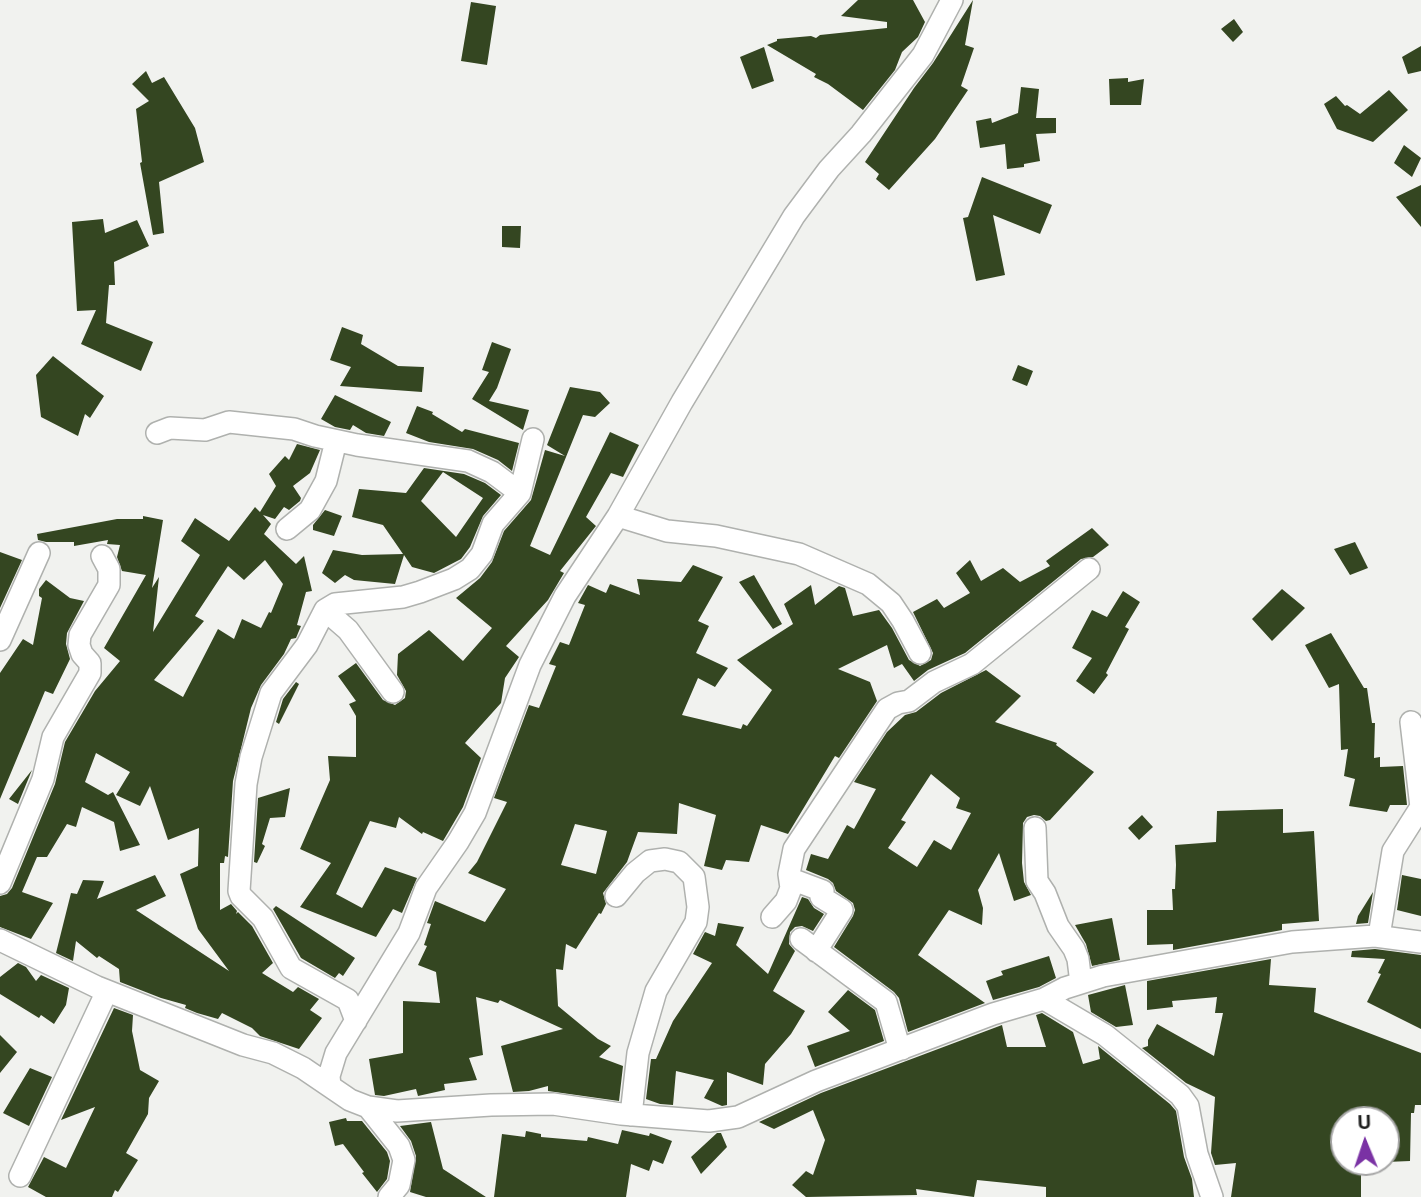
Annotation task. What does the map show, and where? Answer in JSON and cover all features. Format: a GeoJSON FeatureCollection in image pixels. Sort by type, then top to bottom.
{"type":"FeatureCollection","features":[{"type":"Feature","properties":{"kind":"street"},"geometry":{"type":"LineString","coordinates":[[330,1086],[329,1076],[336,1053],[409,933],[426,888],[475,813],[530,665],[565,596],[618,516],[682,402],[794,216],[923,55],[952,0]]}},
{"type":"Feature","properties":{"kind":"street"},"geometry":{"type":"LineString","coordinates":[[157,433],[170,428],[205,430],[229,422],[293,429],[336,441],[468,461],[492,472],[520,493]]}},
{"type":"Feature","properties":{"kind":"street"},"geometry":{"type":"LineString","coordinates":[[356,1021],[348,1000],[291,968],[263,918],[239,891],[246,784],[251,757],[271,693],[307,645],[326,610],[335,604],[403,597],[454,579],[470,569],[482,554],[493,524],[520,493],[533,439]]}},
{"type":"Feature","properties":{"kind":"street"},"geometry":{"type":"LineString","coordinates":[[287,528],[310,510],[326,481],[336,441]]}},
{"type":"Feature","properties":{"kind":"street"},"geometry":{"type":"LineString","coordinates":[[618,516],[660,530],[716,536],[799,554],[868,584],[891,604],[920,653]]}},
{"type":"Feature","properties":{"kind":"street"},"geometry":{"type":"LineString","coordinates":[[0,640],[39,553]]}},
{"type":"Feature","properties":{"kind":"street"},"geometry":{"type":"LineString","coordinates":[[0,883],[43,779],[53,737],[90,673],[90,663],[82,654],[79,645],[80,635],[109,585],[108,569],[102,556]]}},
{"type":"Feature","properties":{"kind":"street"},"geometry":{"type":"LineString","coordinates":[[772,918],[786,901],[791,888],[789,869],[794,849],[887,709],[909,701],[934,682],[972,664],[1089,569]]}},
{"type":"Feature","properties":{"kind":"street"},"geometry":{"type":"LineString","coordinates":[[326,610],[348,630],[393,692]]}},
{"type":"Feature","properties":{"kind":"street"},"geometry":{"type":"LineString","coordinates":[[1379,936],[1393,851],[1421,807],[1411,722]]}},
{"type":"Feature","properties":{"kind":"street"},"geometry":{"type":"LineString","coordinates":[[1035,828],[1037,881],[1049,901],[1063,935],[1074,949],[1081,983]]}},
{"type":"Feature","properties":{"kind":"street"},"geometry":{"type":"LineString","coordinates":[[616,896],[635,873],[650,861],[665,859],[679,862],[694,877],[698,907],[696,922],[656,990],[638,1053],[631,1115]]}},
{"type":"Feature","properties":{"kind":"street"},"geometry":{"type":"LineString","coordinates":[[791,878],[823,891],[821,897],[842,911],[808,945],[887,1002],[898,1040]]}},
{"type":"Feature","properties":{"kind":"street"},"geometry":{"type":"LineString","coordinates":[[0,940],[107,991],[243,1045],[273,1053],[303,1068],[350,1100],[368,1107],[397,1111],[553,1104],[631,1115],[709,1121],[738,1117],[898,1040],[1044,999],[1103,976],[1292,942],[1379,936],[1421,942]]}},
{"type":"Feature","properties":{"kind":"street"},"geometry":{"type":"LineString","coordinates":[[20,1176],[107,991]]}},
{"type":"Feature","properties":{"kind":"street"},"geometry":{"type":"LineString","coordinates":[[1044,999],[1116,1042],[1180,1095],[1188,1106],[1197,1154],[1212,1197]]}},
{"type":"Feature","properties":{"kind":"street"},"geometry":{"type":"LineString","coordinates":[[368,1107],[399,1146],[404,1160],[399,1185],[389,1197]]}},
{"type":"Feature","properties":{"kind":"building"},"geometry":{"type":"Polygon","coordinates":[[[858,0],[913,0],[925,22],[918,37],[902,52],[895,70],[863,110],[814,77],[816,74],[767,45],[777,39],[811,36],[816,38],[820,35],[887,28],[887,22],[841,16],[858,0]]]}},
{"type":"Feature","properties":{"kind":"building"},"geometry":{"type":"Polygon","coordinates":[[[973,0],[965,45],[974,48],[961,86],[968,90],[935,139],[889,190],[876,179],[879,174],[865,162],[973,0]]]}},
{"type":"Feature","properties":{"kind":"building"},"geometry":{"type":"Polygon","coordinates":[[[471,2],[496,6],[487,65],[461,61],[471,2]]]}},
{"type":"Feature","properties":{"kind":"building"},"geometry":{"type":"Polygon","coordinates":[[[1234,19],[1243,32],[1233,42],[1221,29],[1234,19]]]}},
{"type":"Feature","properties":{"kind":"building"},"geometry":{"type":"Polygon","coordinates":[[[1421,46],[1421,71],[1408,74],[1402,57],[1421,46]]]}},
{"type":"Feature","properties":{"kind":"building"},"geometry":{"type":"Polygon","coordinates":[[[764,47],[774,81],[752,89],[740,57],[764,47]]]}},
{"type":"Feature","properties":{"kind":"building"},"geometry":{"type":"Polygon","coordinates":[[[146,71],[152,83],[164,77],[195,128],[204,162],[159,182],[164,233],[153,235],[140,163],[136,109],[149,101],[132,84],[146,71]]]}},
{"type":"Feature","properties":{"kind":"building"},"geometry":{"type":"Polygon","coordinates":[[[1128,78],[1128,82],[1144,79],[1141,105],[1110,105],[1109,79],[1128,78]]]}},
{"type":"Feature","properties":{"kind":"building"},"geometry":{"type":"Polygon","coordinates":[[[1021,87],[1039,89],[1036,118],[1056,118],[1056,133],[1036,134],[1040,161],[1007,169],[1005,144],[980,148],[976,121],[991,118],[992,123],[1018,113],[1021,87]]]}},
{"type":"Feature","properties":{"kind":"building"},"geometry":{"type":"Polygon","coordinates":[[[1389,90],[1408,110],[1373,142],[1337,129],[1324,104],[1336,96],[1345,106],[1360,114],[1389,90]]]}},
{"type":"Feature","properties":{"kind":"building"},"geometry":{"type":"Polygon","coordinates":[[[1404,145],[1421,158],[1412,177],[1394,163],[1404,145]]]}},
{"type":"Feature","properties":{"kind":"building"},"geometry":{"type":"Polygon","coordinates":[[[982,177],[1052,205],[1040,234],[993,215],[1005,275],[976,281],[963,218],[968,217],[982,177]]]}},
{"type":"Feature","properties":{"kind":"building"},"geometry":{"type":"Polygon","coordinates":[[[1421,185],[1421,227],[1396,197],[1421,185]]]}},
{"type":"Feature","properties":{"kind":"building"},"geometry":{"type":"Polygon","coordinates":[[[103,219],[105,233],[137,220],[149,246],[114,262],[115,285],[109,285],[106,323],[153,342],[141,371],[81,344],[96,310],[77,311],[72,222],[103,219]]]}},
{"type":"Feature","properties":{"kind":"building"},"geometry":{"type":"Polygon","coordinates":[[[502,226],[521,226],[520,248],[502,247],[502,226]]]}},
{"type":"Feature","properties":{"kind":"building"},"geometry":{"type":"Polygon","coordinates":[[[342,327],[363,335],[361,344],[398,366],[424,367],[422,392],[340,386],[351,367],[330,360],[342,327]]]}},
{"type":"Feature","properties":{"kind":"building"},"geometry":{"type":"Polygon","coordinates":[[[492,342],[511,349],[497,388],[489,401],[529,410],[523,430],[472,399],[489,372],[482,370],[492,342]]]}},
{"type":"Feature","properties":{"kind":"building"},"geometry":{"type":"Polygon","coordinates":[[[53,356],[104,396],[90,418],[85,414],[78,436],[41,417],[36,375],[53,356]]]}},
{"type":"Feature","properties":{"kind":"building"},"geometry":{"type":"Polygon","coordinates":[[[1018,365],[1033,371],[1027,386],[1012,380],[1018,365]]]}},
{"type":"Feature","properties":{"kind":"building"},"geometry":{"type":"Polygon","coordinates":[[[570,387],[600,392],[610,403],[595,417],[583,415],[530,546],[550,555],[610,432],[639,445],[623,477],[611,473],[586,517],[596,526],[560,571],[564,573],[548,600],[506,646],[519,657],[505,678],[501,703],[465,743],[481,758],[463,807],[443,841],[423,832],[422,834],[399,817],[396,828],[370,821],[336,894],[362,908],[385,867],[417,878],[402,913],[393,909],[376,937],[300,907],[331,863],[300,849],[330,780],[328,756],[356,757],[356,716],[349,704],[356,701],[338,676],[356,663],[383,700],[395,705],[405,698],[406,691],[397,675],[398,654],[429,630],[463,661],[492,628],[456,598],[480,578],[492,562],[504,531],[531,500],[545,450],[565,456],[547,445],[570,387]]]}},
{"type":"Feature","properties":{"kind":"building"},"geometry":{"type":"Polygon","coordinates":[[[335,395],[391,422],[384,436],[366,433],[353,425],[350,430],[335,427],[321,419],[335,395]]]}},
{"type":"Feature","properties":{"kind":"building"},"geometry":{"type":"Polygon","coordinates":[[[417,406],[433,412],[432,414],[462,432],[465,429],[519,443],[512,471],[498,460],[473,449],[429,442],[406,433],[417,406]]]}},
{"type":"Feature","properties":{"kind":"building"},"geometry":{"type":"Polygon","coordinates":[[[297,444],[320,450],[310,473],[293,486],[301,498],[300,501],[289,510],[284,507],[275,519],[263,515],[271,524],[264,534],[296,564],[304,556],[312,591],[306,592],[297,625],[301,626],[296,638],[291,639],[284,654],[261,685],[251,708],[233,781],[228,857],[225,856],[224,863],[220,863],[220,910],[231,904],[237,911],[236,914],[238,912],[252,926],[273,963],[262,973],[293,992],[298,987],[319,999],[310,1010],[322,1018],[299,1049],[260,1036],[252,1028],[222,1013],[218,1019],[197,1013],[185,1008],[186,1005],[120,982],[119,969],[99,956],[97,958],[76,941],[73,961],[56,953],[71,893],[77,894],[83,880],[104,881],[97,899],[155,875],[166,896],[136,910],[229,971],[198,929],[180,874],[198,866],[199,828],[168,840],[150,786],[140,806],[116,795],[130,772],[96,753],[85,782],[108,795],[113,792],[140,845],[120,851],[114,822],[82,807],[76,827],[67,824],[47,857],[37,857],[22,892],[53,903],[31,939],[0,927],[0,896],[7,894],[12,888],[55,784],[65,742],[95,691],[120,661],[104,648],[146,575],[122,571],[117,557],[120,545],[107,544],[108,540],[74,546],[74,542],[38,540],[37,534],[117,519],[143,519],[143,516],[163,520],[152,588],[159,577],[153,632],[200,555],[181,541],[195,518],[229,541],[255,507],[260,512],[276,486],[269,474],[285,456],[289,460],[297,444]],[[265,560],[244,580],[228,566],[195,616],[204,621],[154,680],[183,697],[218,629],[234,639],[242,619],[261,628],[269,612],[271,613],[283,584],[265,560]]]}},
{"type":"Feature","properties":{"kind":"building"},"geometry":{"type":"Polygon","coordinates":[[[424,468],[464,474],[485,483],[501,495],[483,516],[470,547],[461,559],[434,573],[412,567],[404,555],[395,584],[354,580],[345,575],[335,583],[322,573],[333,550],[362,555],[403,554],[383,525],[352,517],[359,489],[406,493],[424,468]],[[443,472],[421,501],[456,537],[483,498],[443,472]]]}},
{"type":"Feature","properties":{"kind":"building"},"geometry":{"type":"Polygon","coordinates":[[[325,510],[342,516],[334,536],[313,530],[313,525],[325,510]]]}},
{"type":"Feature","properties":{"kind":"building"},"geometry":{"type":"Polygon","coordinates":[[[1092,528],[1109,545],[1093,557],[1081,559],[965,653],[928,670],[914,681],[902,664],[894,668],[887,645],[838,669],[870,682],[877,701],[839,758],[835,756],[788,834],[761,825],[749,862],[726,860],[722,870],[704,866],[716,815],[679,803],[677,834],[638,832],[627,862],[603,893],[606,904],[601,914],[599,913],[576,949],[566,944],[563,970],[556,969],[558,1006],[598,1039],[611,1046],[599,1057],[623,1066],[619,1101],[548,1091],[548,1086],[513,1092],[501,1046],[563,1029],[500,1000],[498,1003],[476,997],[483,1055],[469,1058],[477,1080],[444,1084],[445,1090],[418,1096],[416,1089],[384,1096],[375,1095],[369,1059],[403,1053],[403,1001],[440,1003],[436,972],[418,965],[427,946],[424,945],[431,924],[427,923],[435,901],[485,922],[506,889],[468,873],[477,862],[507,802],[494,798],[529,705],[539,708],[556,666],[549,664],[560,642],[569,645],[585,605],[578,603],[588,585],[606,593],[610,584],[640,595],[637,579],[681,582],[693,565],[723,577],[698,621],[709,626],[696,653],[728,668],[715,687],[698,678],[682,715],[741,729],[743,724],[747,726],[772,690],[737,660],[793,624],[784,604],[811,585],[815,605],[839,586],[845,588],[853,616],[879,610],[909,660],[920,666],[931,660],[933,653],[913,612],[937,599],[944,608],[970,593],[956,573],[970,560],[981,581],[1003,568],[1020,582],[1050,566],[1046,561],[1092,528]],[[575,824],[561,865],[596,874],[607,831],[575,824]]]}},
{"type":"Feature","properties":{"kind":"building"},"geometry":{"type":"Polygon","coordinates":[[[1355,542],[1368,568],[1350,575],[1334,549],[1355,542]]]}},
{"type":"Feature","properties":{"kind":"building"},"geometry":{"type":"Polygon","coordinates":[[[0,552],[22,560],[0,608],[0,552]]]}},
{"type":"Feature","properties":{"kind":"building"},"geometry":{"type":"Polygon","coordinates":[[[754,575],[782,624],[773,629],[739,582],[754,575]]]}},
{"type":"Feature","properties":{"kind":"building"},"geometry":{"type":"Polygon","coordinates":[[[46,580],[70,598],[84,601],[67,633],[66,644],[70,659],[53,694],[45,691],[0,799],[0,673],[23,639],[33,645],[42,598],[39,596],[39,589],[46,580]]]}},
{"type":"Feature","properties":{"kind":"building"},"geometry":{"type":"Polygon","coordinates":[[[1282,589],[1305,608],[1272,641],[1252,619],[1282,589]]]}},
{"type":"Feature","properties":{"kind":"building"},"geometry":{"type":"Polygon","coordinates":[[[1123,591],[1140,602],[1125,627],[1129,629],[1106,673],[1108,675],[1094,694],[1076,681],[1092,658],[1072,648],[1092,610],[1107,617],[1123,591]]]}},
{"type":"Feature","properties":{"kind":"building"},"geometry":{"type":"Polygon","coordinates":[[[1331,633],[1364,688],[1367,688],[1372,723],[1375,723],[1374,758],[1380,757],[1380,767],[1403,766],[1407,805],[1390,805],[1387,812],[1349,806],[1355,779],[1344,776],[1348,749],[1341,750],[1339,684],[1329,688],[1305,645],[1331,633]]]}},
{"type":"Feature","properties":{"kind":"building"},"geometry":{"type":"Polygon","coordinates":[[[986,670],[1021,696],[995,722],[1057,743],[1056,745],[1094,772],[1050,820],[1046,821],[1034,815],[1027,817],[1023,823],[1024,882],[1031,895],[1014,901],[999,853],[978,890],[983,908],[982,925],[949,910],[918,955],[985,1003],[908,1032],[899,998],[894,992],[834,947],[853,916],[853,903],[836,891],[828,879],[806,870],[811,854],[828,859],[847,825],[854,829],[876,789],[854,782],[887,732],[905,715],[916,712],[941,693],[986,670]],[[931,774],[901,820],[906,822],[888,848],[917,867],[934,840],[951,850],[971,813],[956,808],[960,798],[931,774]]]}},
{"type":"Feature","properties":{"kind":"building"},"geometry":{"type":"Polygon","coordinates":[[[296,682],[299,684],[279,724],[276,722],[283,699],[296,682]]]}},
{"type":"Feature","properties":{"kind":"building"},"geometry":{"type":"Polygon","coordinates":[[[32,770],[18,804],[9,799],[32,770]]]}},
{"type":"Feature","properties":{"kind":"building"},"geometry":{"type":"Polygon","coordinates":[[[290,788],[285,817],[270,818],[262,844],[265,846],[257,863],[254,862],[258,798],[290,788]]]}},
{"type":"Feature","properties":{"kind":"building"},"geometry":{"type":"Polygon","coordinates":[[[1283,809],[1283,833],[1314,831],[1319,921],[1282,924],[1282,930],[1173,950],[1173,944],[1147,945],[1147,910],[1173,910],[1175,845],[1216,842],[1217,811],[1283,809]]]}},
{"type":"Feature","properties":{"kind":"building"},"geometry":{"type":"Polygon","coordinates":[[[1142,815],[1153,827],[1139,840],[1128,828],[1142,815]]]}},
{"type":"Feature","properties":{"kind":"building"},"geometry":{"type":"Polygon","coordinates":[[[1402,875],[1421,879],[1421,916],[1397,910],[1402,875]]]}},
{"type":"Feature","properties":{"kind":"building"},"geometry":{"type":"Polygon","coordinates":[[[1373,892],[1368,923],[1356,924],[1358,916],[1373,892]]]}},
{"type":"Feature","properties":{"kind":"building"},"geometry":{"type":"Polygon","coordinates":[[[802,897],[824,914],[813,931],[802,926],[795,927],[790,932],[789,944],[795,951],[773,991],[805,1011],[791,1034],[765,1064],[763,1085],[727,1072],[727,1105],[722,1106],[704,1098],[714,1080],[676,1071],[673,1105],[646,1099],[651,1059],[656,1059],[673,1021],[712,963],[693,954],[705,932],[715,936],[718,923],[744,927],[736,945],[768,974],[802,897]]]}},
{"type":"Feature","properties":{"kind":"building"},"geometry":{"type":"Polygon","coordinates":[[[276,906],[355,958],[343,976],[339,973],[335,978],[301,958],[273,909],[276,906]]]}},
{"type":"Feature","properties":{"kind":"building"},"geometry":{"type":"Polygon","coordinates":[[[1112,918],[1120,960],[1092,966],[1086,944],[1075,925],[1112,918]]]}},
{"type":"Feature","properties":{"kind":"building"},"geometry":{"type":"Polygon","coordinates":[[[1375,949],[1421,955],[1421,1029],[1367,1002],[1381,974],[1378,973],[1385,959],[1351,957],[1352,951],[1375,949]]]}},
{"type":"Feature","properties":{"kind":"building"},"geometry":{"type":"Polygon","coordinates":[[[1049,956],[1056,978],[1039,987],[993,1000],[986,981],[1003,975],[1001,971],[1049,956]]]}},
{"type":"Feature","properties":{"kind":"building"},"geometry":{"type":"Polygon","coordinates":[[[1271,959],[1269,985],[1316,988],[1314,1012],[1421,1053],[1421,1105],[1415,1105],[1414,1113],[1411,1113],[1410,1161],[1400,1161],[1400,1106],[1330,1106],[1330,1176],[1361,1176],[1361,1197],[1231,1197],[1236,1163],[1215,1165],[1211,1153],[1215,1097],[1186,1083],[1142,1048],[1148,1046],[1148,1040],[1157,1024],[1214,1056],[1223,1013],[1215,1013],[1217,997],[1172,1001],[1173,1007],[1147,1010],[1147,981],[1271,959]]]}},
{"type":"Feature","properties":{"kind":"building"},"geometry":{"type":"Polygon","coordinates":[[[18,963],[26,967],[36,981],[41,975],[69,988],[66,1005],[54,1024],[0,994],[0,977],[18,963]]]}},
{"type":"Feature","properties":{"kind":"building"},"geometry":{"type":"Polygon","coordinates":[[[1125,985],[1133,1025],[1116,1027],[1091,1012],[1088,995],[1125,985]]]}},
{"type":"Feature","properties":{"kind":"building"},"geometry":{"type":"Polygon","coordinates":[[[848,990],[875,1010],[884,1041],[815,1067],[807,1046],[850,1031],[828,1012],[848,990]]]}},
{"type":"Feature","properties":{"kind":"building"},"geometry":{"type":"Polygon","coordinates":[[[114,1008],[133,1015],[132,1031],[140,1070],[159,1081],[149,1098],[148,1114],[126,1153],[138,1160],[112,1197],[46,1197],[28,1187],[44,1157],[66,1168],[95,1107],[61,1120],[114,1008]]]}},
{"type":"Feature","properties":{"kind":"building"},"geometry":{"type":"Polygon","coordinates":[[[1042,1013],[1073,1032],[1083,1064],[1100,1059],[1098,1046],[1176,1111],[1194,1197],[1046,1197],[1046,1187],[977,1180],[974,1197],[916,1189],[917,1195],[806,1197],[792,1185],[806,1171],[813,1175],[825,1140],[813,1110],[774,1129],[759,1122],[821,1093],[1002,1025],[1007,1047],[1046,1047],[1036,1015],[1042,1013]]]}},
{"type":"Feature","properties":{"kind":"building"},"geometry":{"type":"Polygon","coordinates":[[[0,1035],[17,1052],[0,1073],[0,1035]]]}},
{"type":"Feature","properties":{"kind":"building"},"geometry":{"type":"Polygon","coordinates":[[[30,1068],[52,1077],[29,1126],[3,1113],[30,1068]]]}},
{"type":"Feature","properties":{"kind":"building"},"geometry":{"type":"Polygon","coordinates":[[[346,1118],[347,1121],[362,1121],[387,1152],[390,1161],[387,1179],[377,1192],[343,1144],[335,1146],[329,1122],[346,1118]]]}},
{"type":"Feature","properties":{"kind":"building"},"geometry":{"type":"Polygon","coordinates":[[[431,1122],[443,1169],[486,1197],[426,1197],[410,1192],[416,1156],[411,1141],[400,1126],[431,1122]]]}},
{"type":"Feature","properties":{"kind":"building"},"geometry":{"type":"Polygon","coordinates":[[[622,1130],[649,1136],[650,1133],[672,1141],[663,1164],[653,1160],[649,1171],[631,1164],[626,1197],[494,1197],[502,1134],[525,1137],[526,1131],[541,1134],[541,1137],[587,1141],[588,1137],[618,1144],[622,1130]]]}},
{"type":"Feature","properties":{"kind":"building"},"geometry":{"type":"Polygon","coordinates":[[[717,1133],[721,1133],[727,1147],[701,1174],[691,1157],[717,1133]]]}}]}
